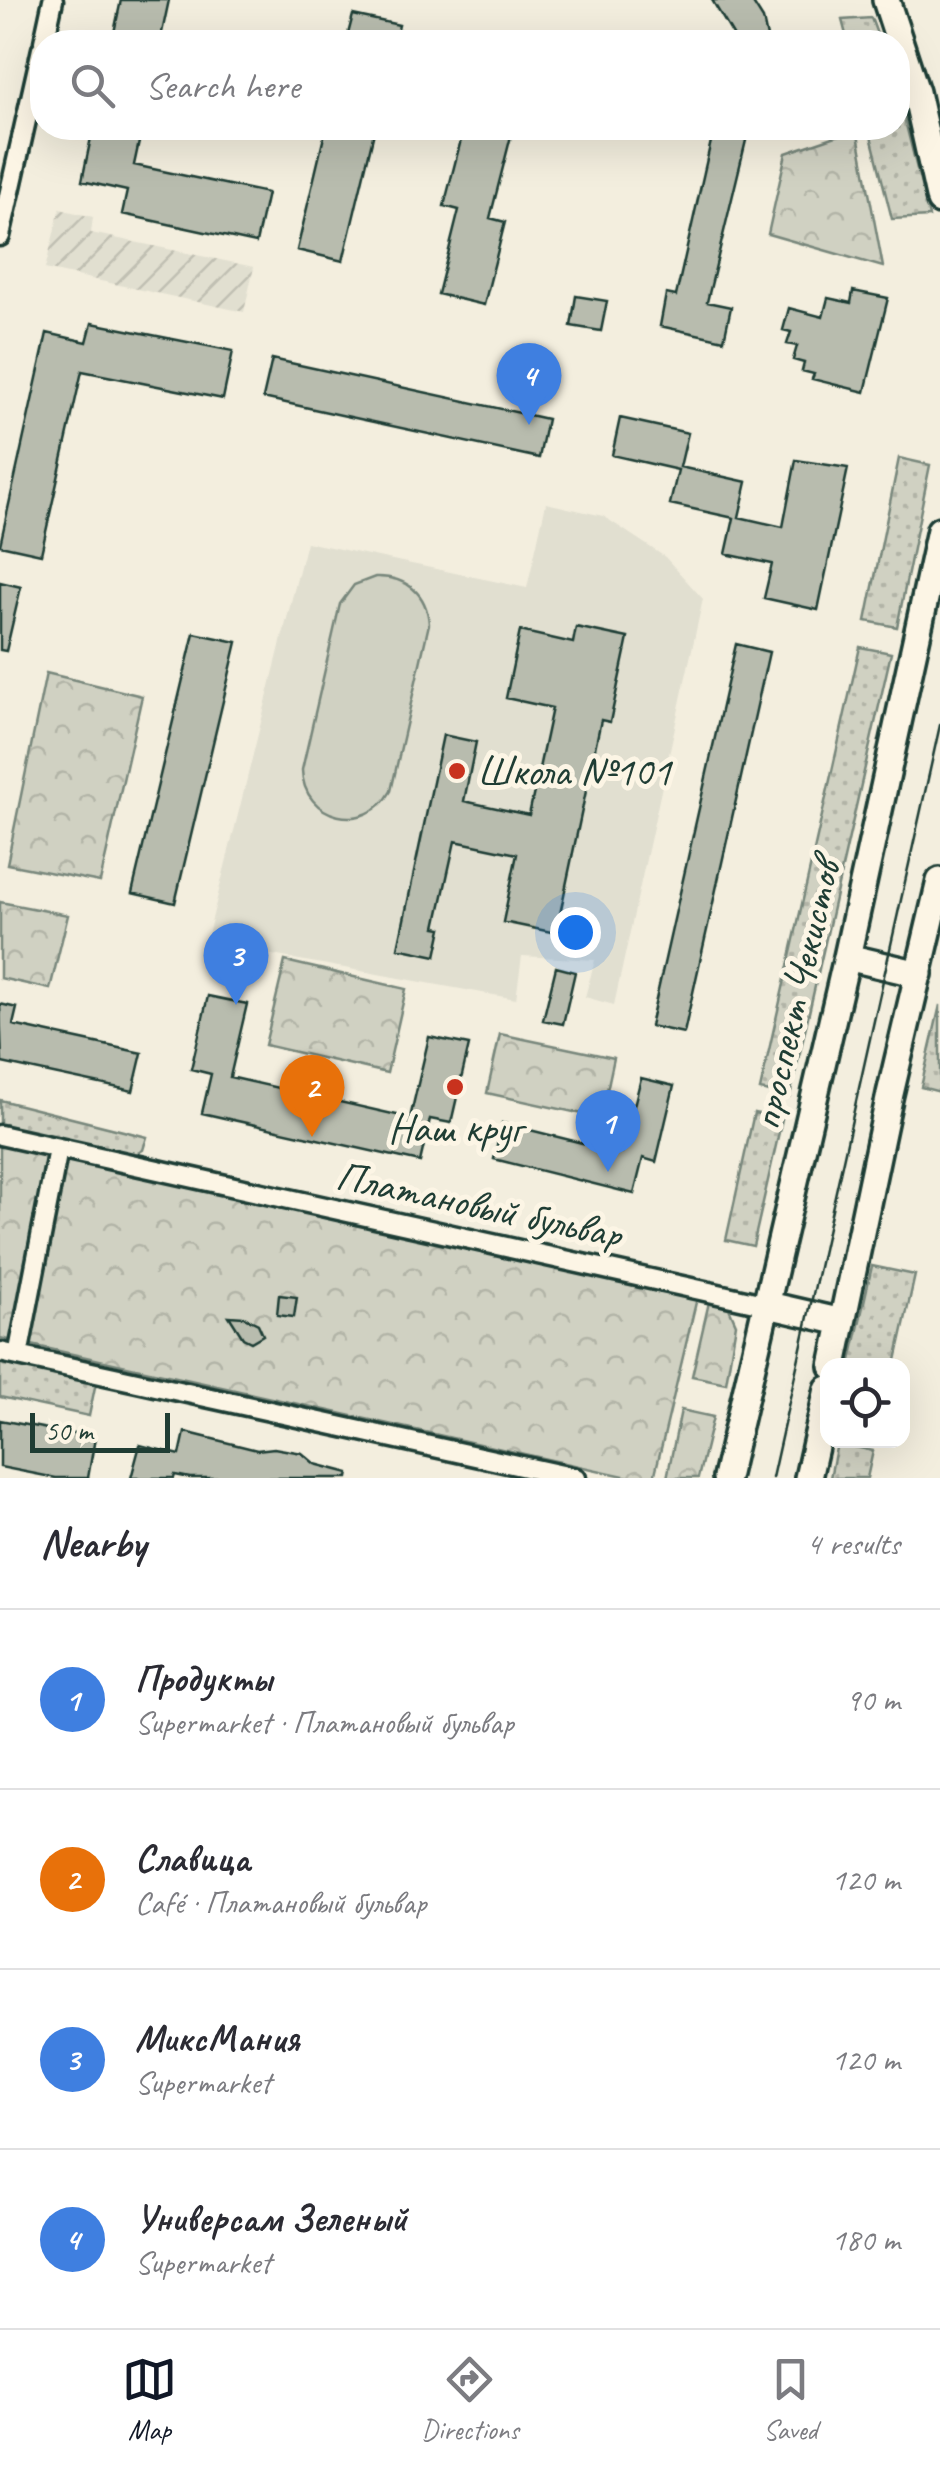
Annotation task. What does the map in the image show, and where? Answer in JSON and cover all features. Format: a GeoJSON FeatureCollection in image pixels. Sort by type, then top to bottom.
{"type":"FeatureCollection","features":[{"type":"Feature","properties":{"kind":"main road"},"geometry":{"type":"LineString","coordinates":[[886,0],[896,30]]}},
{"type":"Feature","properties":{"kind":"main road"},"geometry":{"type":"LineString","coordinates":[[910,74],[940,201]]}},
{"type":"Feature","properties":{"kind":"main road","name":"проспект Чекистов"},"geometry":{"type":"LineString","coordinates":[[726,1478],[847,957],[940,530]]}},
{"type":"Feature","properties":{"kind":"main road"},"geometry":{"type":"LineString","coordinates":[[834,1358],[940,881]]}},
{"type":"Feature","properties":{"kind":"main road"},"geometry":{"type":"LineString","coordinates":[[847,957],[919,974]]}},
{"type":"Feature","properties":{"kind":"main road"},"geometry":{"type":"LineString","coordinates":[[768,1305],[842,1322]]}},
{"type":"Feature","properties":{"kind":"main road"},"geometry":{"type":"LineString","coordinates":[[808,1478],[820,1425]]}},
{"type":"Feature","properties":{"kind":"street"},"geometry":{"type":"LineString","coordinates":[[46,30],[53,0]]}},
{"type":"Feature","properties":{"kind":"street"},"geometry":{"type":"LineString","coordinates":[[0,236],[30,103]]}},
{"type":"Feature","properties":{"kind":"street","name":"Платановый бульвар"},"geometry":{"type":"LineString","coordinates":[[0,1136],[768,1305]]}},
{"type":"Feature","properties":{"kind":"street"},"geometry":{"type":"LineString","coordinates":[[58,1148],[9,1354],[576,1478]]}},
{"type":"Feature","properties":{"kind":"shaded area"},"geometry":{"type":"Polygon","coordinates":[[[60,209],[93,217],[91,233],[254,267],[244,312],[45,269],[60,209]]]}},
{"type":"Feature","properties":{"kind":"shaded area","name":"Школа №101"},"geometry":{"type":"Polygon","coordinates":[[[546,503],[603,516],[665,557],[703,599],[614,1005],[585,997],[595,960],[522,956],[516,999],[206,943],[306,542],[527,588],[546,503]]]}},
{"type":"Feature","properties":{"kind":"green space"},"geometry":{"type":"Polygon","coordinates":[[[871,18],[876,30],[845,30],[842,20],[871,18]]]}},
{"type":"Feature","properties":{"kind":"green space"},"geometry":{"type":"Polygon","coordinates":[[[824,140],[859,140],[883,267],[768,234],[786,153],[824,140]]]}},
{"type":"Feature","properties":{"kind":"green space"},"geometry":{"type":"Polygon","coordinates":[[[872,140],[910,140],[929,217],[892,219],[872,140]]]}},
{"type":"Feature","properties":{"kind":"green space"},"geometry":{"type":"Polygon","coordinates":[[[899,458],[930,465],[897,627],[866,621],[899,458]]]}},
{"type":"Feature","properties":{"kind":"green space"},"geometry":{"type":"Polygon","coordinates":[[[386,577],[413,588],[424,603],[429,624],[391,791],[367,813],[338,816],[313,801],[302,770],[340,604],[354,585],[386,577]]]}},
{"type":"Feature","properties":{"kind":"green space"},"geometry":{"type":"Polygon","coordinates":[[[860,647],[891,653],[790,1096],[760,1090],[860,647]]]}},
{"type":"Feature","properties":{"kind":"green space"},"geometry":{"type":"Polygon","coordinates":[[[46,673],[142,696],[100,882],[7,864],[46,673]]]}},
{"type":"Feature","properties":{"kind":"green space"},"geometry":{"type":"Polygon","coordinates":[[[0,902],[68,915],[50,989],[0,978],[0,902]]]}},
{"type":"Feature","properties":{"kind":"green space"},"geometry":{"type":"Polygon","coordinates":[[[285,961],[406,989],[387,1073],[265,1045],[285,961]]]}},
{"type":"Feature","properties":{"kind":"green space"},"geometry":{"type":"Polygon","coordinates":[[[940,1005],[940,1092],[921,1087],[940,1005]]]}},
{"type":"Feature","properties":{"kind":"green space"},"geometry":{"type":"Polygon","coordinates":[[[500,1034],[614,1058],[601,1118],[487,1093],[500,1034]]]}},
{"type":"Feature","properties":{"kind":"green space"},"geometry":{"type":"Polygon","coordinates":[[[0,1100],[147,1137],[143,1150],[132,1156],[0,1126],[0,1100]]]}},
{"type":"Feature","properties":{"kind":"green space"},"geometry":{"type":"Polygon","coordinates":[[[754,1113],[782,1119],[753,1246],[726,1240],[754,1113]]]}},
{"type":"Feature","properties":{"kind":"green space"},"geometry":{"type":"Polygon","coordinates":[[[0,1145],[697,1298],[654,1478],[633,1478],[0,1338],[0,1145]]]}},
{"type":"Feature","properties":{"kind":"green space"},"geometry":{"type":"Polygon","coordinates":[[[872,1266],[915,1275],[897,1358],[852,1358],[872,1266]]]}},
{"type":"Feature","properties":{"kind":"green space"},"geometry":{"type":"Polygon","coordinates":[[[709,1302],[729,1308],[736,1324],[726,1383],[692,1376],[709,1302]]]}},
{"type":"Feature","properties":{"kind":"green space"},"geometry":{"type":"Polygon","coordinates":[[[0,1362],[96,1382],[89,1416],[0,1397],[0,1362]]]}},
{"type":"Feature","properties":{"kind":"green space"},"geometry":{"type":"Polygon","coordinates":[[[681,1410],[713,1417],[698,1478],[667,1478],[681,1410]]]}},
{"type":"Feature","properties":{"kind":"green space"},"geometry":{"type":"Polygon","coordinates":[[[836,1448],[873,1451],[867,1478],[830,1478],[836,1448]]]}},
{"type":"Feature","properties":{"kind":"building"},"geometry":{"type":"Polygon","coordinates":[[[121,0],[169,0],[163,30],[115,30],[121,0]]]}},
{"type":"Feature","properties":{"kind":"building"},"geometry":{"type":"Polygon","coordinates":[[[712,0],[751,0],[765,30],[730,30],[712,0]]]}},
{"type":"Feature","properties":{"kind":"building"},"geometry":{"type":"Polygon","coordinates":[[[353,15],[399,25],[398,30],[349,30],[353,15]]]}},
{"type":"Feature","properties":{"kind":"building"},"geometry":{"type":"Polygon","coordinates":[[[91,140],[139,140],[134,165],[267,193],[256,243],[122,214],[127,191],[82,181],[91,140]]]}},
{"type":"Feature","properties":{"kind":"building"},"geometry":{"type":"Polygon","coordinates":[[[323,140],[372,140],[343,261],[297,250],[323,140]]]}},
{"type":"Feature","properties":{"kind":"building"},"geometry":{"type":"Polygon","coordinates":[[[461,140],[510,140],[490,218],[505,222],[484,305],[438,294],[459,210],[444,206],[461,140]]]}},
{"type":"Feature","properties":{"kind":"building"},"geometry":{"type":"Polygon","coordinates":[[[711,140],[746,140],[707,302],[731,307],[724,340],[660,326],[666,294],[676,296],[711,140]]]}},
{"type":"Feature","properties":{"kind":"building"},"geometry":{"type":"Polygon","coordinates":[[[853,291],[888,298],[865,392],[812,379],[814,374],[802,371],[804,363],[793,360],[797,346],[787,344],[791,332],[783,330],[789,308],[823,317],[828,298],[851,303],[853,291]]]}},
{"type":"Feature","properties":{"kind":"building"},"geometry":{"type":"Polygon","coordinates":[[[576,296],[607,301],[601,331],[571,326],[576,296]]]}},
{"type":"Feature","properties":{"kind":"building"},"geometry":{"type":"Polygon","coordinates":[[[92,323],[233,351],[223,399],[82,371],[41,554],[0,545],[47,333],[87,342],[92,323]]]}},
{"type":"Feature","properties":{"kind":"building"},"geometry":{"type":"Polygon","coordinates":[[[272,359],[547,419],[539,458],[263,398],[272,359]]]}},
{"type":"Feature","properties":{"kind":"building"},"geometry":{"type":"Polygon","coordinates":[[[620,418],[688,433],[680,467],[747,482],[739,517],[783,527],[796,460],[848,468],[818,610],[764,598],[772,564],[726,554],[734,518],[670,504],[678,470],[612,455],[620,418]]]}},
{"type":"Feature","properties":{"kind":"building"},"geometry":{"type":"Polygon","coordinates":[[[0,582],[21,587],[6,651],[0,650],[0,582]]]}},
{"type":"Feature","properties":{"kind":"building"},"geometry":{"type":"Polygon","coordinates":[[[576,627],[628,638],[610,722],[601,720],[556,933],[503,922],[517,854],[455,841],[436,927],[442,928],[436,956],[398,948],[443,735],[476,742],[464,801],[529,815],[552,708],[506,698],[520,631],[573,643],[576,627]]]}},
{"type":"Feature","properties":{"kind":"building"},"geometry":{"type":"Polygon","coordinates":[[[194,633],[237,642],[175,903],[132,893],[194,633]]]}},
{"type":"Feature","properties":{"kind":"building"},"geometry":{"type":"Polygon","coordinates":[[[736,644],[769,652],[684,1033],[650,1026],[736,644]]]}},
{"type":"Feature","properties":{"kind":"building"},"geometry":{"type":"Polygon","coordinates":[[[556,967],[575,972],[563,1024],[543,1020],[556,967]]]}},
{"type":"Feature","properties":{"kind":"building"},"geometry":{"type":"Polygon","coordinates":[[[208,996],[247,1004],[230,1077],[410,1118],[429,1037],[469,1045],[451,1123],[430,1119],[420,1162],[202,1113],[211,1074],[191,1069],[208,996]]]}},
{"type":"Feature","properties":{"kind":"building"},"geometry":{"type":"Polygon","coordinates":[[[0,1004],[17,1008],[13,1025],[142,1053],[133,1091],[2,1063],[0,1004]]]}},
{"type":"Feature","properties":{"kind":"building"},"geometry":{"type":"Polygon","coordinates":[[[641,1078],[674,1086],[656,1162],[643,1158],[634,1194],[494,1159],[502,1123],[622,1153],[641,1078]]]}},
{"type":"Feature","properties":{"kind":"building"},"geometry":{"type":"Polygon","coordinates":[[[279,1295],[297,1297],[294,1317],[277,1315],[279,1295]]]}},
{"type":"Feature","properties":{"kind":"building"},"geometry":{"type":"Polygon","coordinates":[[[229,1316],[244,1317],[258,1324],[263,1335],[251,1342],[243,1338],[229,1316]]]}},
{"type":"Feature","properties":{"kind":"building"},"geometry":{"type":"Polygon","coordinates":[[[0,1420],[95,1438],[88,1478],[56,1478],[0,1467],[0,1420]]]}},
{"type":"Feature","properties":{"kind":"building"},"geometry":{"type":"Polygon","coordinates":[[[185,1432],[257,1450],[274,1448],[302,1453],[315,1464],[349,1473],[348,1478],[131,1478],[140,1445],[180,1455],[185,1432]]]}},
{"type":"Feature","properties":{"kind":"tram line"},"geometry":{"type":"LineString","coordinates":[[772,1478],[940,725]]}},
{"type":"Feature","properties":{"kind":"place","name":"Универсам Зеленый"},"geometry":{"type":"Point","coordinates":[529,425]}},
{"type":"Feature","properties":{"kind":"place","name":"Школа №101"},"geometry":{"type":"Point","coordinates":[457,771]}},
{"type":"Feature","properties":{"kind":"place","name":"МиксМания"},"geometry":{"type":"Point","coordinates":[236,1005]}},
{"type":"Feature","properties":{"kind":"place","name":"Наш круг"},"geometry":{"type":"Point","coordinates":[455,1087]}},
{"type":"Feature","properties":{"kind":"place","name":"Славица"},"geometry":{"type":"Point","coordinates":[312,1137]}},
{"type":"Feature","properties":{"kind":"place","name":"Продукты"},"geometry":{"type":"Point","coordinates":[608,1172]}}]}
